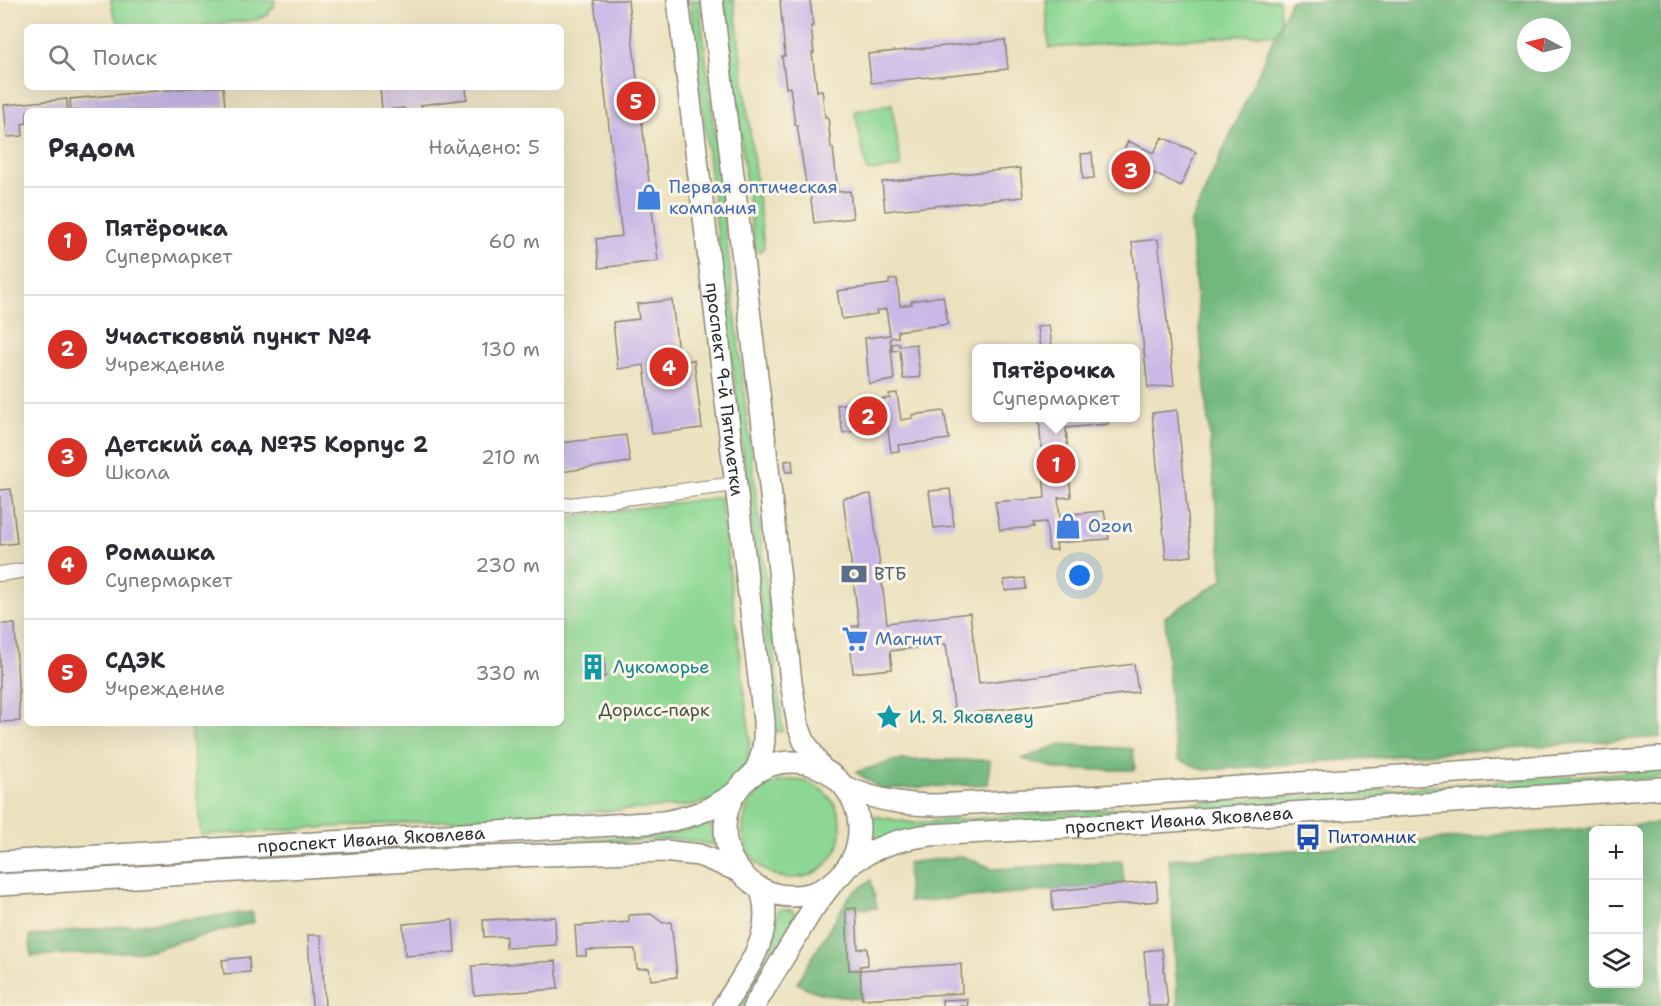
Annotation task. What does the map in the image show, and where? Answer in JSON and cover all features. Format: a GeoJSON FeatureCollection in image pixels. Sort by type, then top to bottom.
{"type":"FeatureCollection","features":[{"type":"Feature","properties":{"kind":"main road","name":"проспект 9-й Пятилетки"},"geometry":{"type":"LineString","coordinates":[[678,0],[764,735],[762,757],[753,774]]}},
{"type":"Feature","properties":{"kind":"main road","name":"проспект 9-й Пятилетки"},"geometry":{"type":"LineString","coordinates":[[712,0],[791,682],[798,725],[811,754],[822,769]]}},
{"type":"Feature","properties":{"kind":"main road","name":"проспект Ивана Яковлева"},"geometry":{"type":"LineString","coordinates":[[847,788],[887,801],[908,805],[936,805],[1140,794],[1661,758]]}},
{"type":"Feature","properties":{"kind":"main road"},"geometry":{"type":"LineString","coordinates":[[754,1006],[812,910],[848,866],[856,844],[858,823],[853,800],[847,788],[836,777],[822,769],[795,762],[779,763],[766,766],[753,774],[736,792],[729,806],[725,823],[727,841],[739,871],[761,890],[773,895],[799,897],[816,892],[833,883]]}},
{"type":"Feature","properties":{"kind":"main road","name":"проспект Ивана Яковлева"},"geometry":{"type":"LineString","coordinates":[[848,866],[879,846],[910,837],[930,835],[1661,788]]}},
{"type":"Feature","properties":{"kind":"main road","name":"проспект Ивана Яковлева"},"geometry":{"type":"LineString","coordinates":[[0,862],[663,822],[692,817],[713,808],[736,792]]}},
{"type":"Feature","properties":{"kind":"main road","name":"проспект Ивана Яковлева"},"geometry":{"type":"LineString","coordinates":[[0,885],[459,858],[663,851],[699,855],[739,871]]}},
{"type":"Feature","properties":{"kind":"main road"},"geometry":{"type":"LineString","coordinates":[[724,1006],[755,955],[762,939],[766,908],[761,890]]}},
{"type":"Feature","properties":{"kind":"street"},"geometry":{"type":"LineString","coordinates":[[564,506],[736,484]]}},
{"type":"Feature","properties":{"kind":"street"},"geometry":{"type":"LineString","coordinates":[[0,574],[24,570]]}},
{"type":"Feature","properties":{"kind":"green space"},"geometry":{"type":"Polygon","coordinates":[[[111,0],[275,0],[274,6],[267,15],[256,20],[216,24],[120,24],[112,8],[111,0]]]}},
{"type":"Feature","properties":{"kind":"green space"},"geometry":{"type":"Polygon","coordinates":[[[690,0],[699,0],[783,731],[776,732],[690,0]]]}},
{"type":"Feature","properties":{"kind":"green space"},"geometry":{"type":"Polygon","coordinates":[[[724,0],[734,0],[764,247],[760,252],[754,246],[724,0]]]}},
{"type":"Feature","properties":{"kind":"green space"},"geometry":{"type":"Polygon","coordinates":[[[1046,0],[1279,0],[1281,33],[1049,48],[1046,0]]]}},
{"type":"Feature","properties":{"kind":"green space"},"geometry":{"type":"Polygon","coordinates":[[[1291,0],[1661,0],[1661,737],[1205,770],[1179,760],[1172,733],[1165,617],[1223,580],[1190,224],[1291,0]]]}},
{"type":"Feature","properties":{"kind":"green space"},"geometry":{"type":"Polygon","coordinates":[[[892,104],[901,167],[867,171],[855,111],[892,104]]]}},
{"type":"Feature","properties":{"kind":"green space","name":"Дорисс-парк"},"geometry":{"type":"Polygon","coordinates":[[[720,497],[750,738],[747,773],[725,798],[688,806],[201,835],[190,726],[564,726],[564,518],[720,497]]]}},
{"type":"Feature","properties":{"kind":"green space"},"geometry":{"type":"Polygon","coordinates":[[[1061,744],[1133,749],[1135,770],[1061,770],[1022,759],[1061,744]]]}},
{"type":"Feature","properties":{"kind":"green space"},"geometry":{"type":"Polygon","coordinates":[[[897,760],[990,760],[988,784],[881,789],[856,772],[897,760]]]}},
{"type":"Feature","properties":{"kind":"green space"},"geometry":{"type":"Polygon","coordinates":[[[1661,770],[1661,777],[915,830],[871,845],[869,815],[913,823],[1661,770]]]}},
{"type":"Feature","properties":{"kind":"green space"},"geometry":{"type":"Polygon","coordinates":[[[792,780],[811,783],[827,794],[838,810],[841,829],[838,848],[827,864],[811,875],[792,878],[773,875],[757,864],[746,848],[743,829],[746,810],[757,794],[773,783],[792,780]]]}},
{"type":"Feature","properties":{"kind":"green space"},"geometry":{"type":"Polygon","coordinates":[[[711,823],[714,845],[668,839],[0,878],[0,873],[667,834],[711,823]]]}},
{"type":"Feature","properties":{"kind":"green space"},"geometry":{"type":"Polygon","coordinates":[[[1661,823],[1661,1006],[1178,1006],[1169,859],[1589,828],[1589,988],[1643,988],[1643,826],[1620,826],[1661,823]]]}},
{"type":"Feature","properties":{"kind":"green space"},"geometry":{"type":"Polygon","coordinates":[[[962,856],[994,869],[1122,861],[1124,884],[909,902],[907,863],[962,856]]]}},
{"type":"Feature","properties":{"kind":"green space"},"geometry":{"type":"Polygon","coordinates":[[[871,880],[877,908],[846,909],[849,970],[860,970],[862,999],[820,993],[797,983],[849,896],[871,880]]]}},
{"type":"Feature","properties":{"kind":"green space"},"geometry":{"type":"Polygon","coordinates":[[[779,909],[792,910],[795,914],[794,918],[744,1006],[736,1006],[771,948],[779,909]]]}},
{"type":"Feature","properties":{"kind":"green space"},"geometry":{"type":"Polygon","coordinates":[[[252,912],[254,922],[147,951],[31,956],[30,936],[252,912]]]}},
{"type":"Feature","properties":{"kind":"building"},"geometry":{"type":"Polygon","coordinates":[[[594,0],[628,0],[658,261],[599,268],[596,239],[622,236],[594,0]]]}},
{"type":"Feature","properties":{"kind":"building"},"geometry":{"type":"Polygon","coordinates":[[[780,0],[810,0],[813,26],[811,26],[814,53],[812,53],[817,91],[822,90],[825,117],[828,117],[838,192],[850,191],[853,218],[814,223],[809,184],[806,184],[790,87],[786,88],[782,56],[785,56],[780,0]]]}},
{"type":"Feature","properties":{"kind":"building"},"geometry":{"type":"Polygon","coordinates":[[[1005,40],[1008,69],[871,83],[868,54],[1005,40]]]}},
{"type":"Feature","properties":{"kind":"building"},"geometry":{"type":"Polygon","coordinates":[[[168,90],[223,90],[225,106],[71,108],[70,99],[168,90]]]}},
{"type":"Feature","properties":{"kind":"building"},"geometry":{"type":"Polygon","coordinates":[[[380,90],[466,90],[467,99],[421,105],[422,108],[382,108],[380,90]]]}},
{"type":"Feature","properties":{"kind":"building"},"geometry":{"type":"Polygon","coordinates":[[[67,99],[68,108],[24,108],[23,136],[7,137],[4,105],[67,99]]]}},
{"type":"Feature","properties":{"kind":"building"},"geometry":{"type":"Polygon","coordinates":[[[1162,137],[1196,152],[1181,186],[1153,173],[1146,190],[1113,174],[1128,141],[1154,153],[1162,137]]]}},
{"type":"Feature","properties":{"kind":"building"},"geometry":{"type":"Polygon","coordinates":[[[1092,153],[1094,178],[1083,179],[1081,154],[1092,153]]]}},
{"type":"Feature","properties":{"kind":"building"},"geometry":{"type":"Polygon","coordinates":[[[1020,168],[1023,197],[885,211],[882,182],[1020,168]]]}},
{"type":"Feature","properties":{"kind":"building"},"geometry":{"type":"Polygon","coordinates":[[[1158,239],[1174,385],[1148,388],[1132,242],[1158,239]]]}},
{"type":"Feature","properties":{"kind":"building"},"geometry":{"type":"Polygon","coordinates":[[[897,279],[900,306],[912,304],[911,301],[943,296],[948,324],[898,331],[898,337],[890,338],[894,380],[869,384],[865,338],[890,335],[886,309],[876,311],[877,314],[842,319],[837,291],[889,284],[889,280],[897,279]]]}},
{"type":"Feature","properties":{"kind":"building"},"geometry":{"type":"Polygon","coordinates":[[[672,300],[679,361],[694,360],[702,428],[652,434],[644,365],[618,369],[613,322],[639,319],[637,304],[672,300]]]}},
{"type":"Feature","properties":{"kind":"building"},"geometry":{"type":"Polygon","coordinates":[[[1049,325],[1052,344],[1039,344],[1037,327],[1049,325]]]}},
{"type":"Feature","properties":{"kind":"building"},"geometry":{"type":"Polygon","coordinates":[[[899,343],[899,346],[916,344],[920,377],[903,379],[900,350],[892,351],[892,344],[899,343]]]}},
{"type":"Feature","properties":{"kind":"building"},"geometry":{"type":"Polygon","coordinates":[[[897,393],[901,420],[913,418],[912,415],[944,411],[949,439],[898,445],[899,451],[891,452],[887,423],[877,425],[878,428],[843,433],[837,405],[890,398],[889,394],[897,393]]]}},
{"type":"Feature","properties":{"kind":"building"},"geometry":{"type":"Polygon","coordinates":[[[1177,410],[1192,556],[1166,559],[1152,413],[1177,410]]]}},
{"type":"Feature","properties":{"kind":"building"},"geometry":{"type":"Polygon","coordinates":[[[1039,422],[1108,422],[1108,424],[1066,428],[1071,497],[1058,498],[1060,519],[1072,518],[1071,514],[1104,511],[1109,539],[1056,543],[1057,550],[1049,550],[1046,522],[1033,523],[1034,527],[1000,530],[995,502],[1045,498],[1039,422]]]}},
{"type":"Feature","properties":{"kind":"building"},"geometry":{"type":"Polygon","coordinates":[[[626,435],[630,462],[564,472],[564,443],[626,435]]]}},
{"type":"Feature","properties":{"kind":"building"},"geometry":{"type":"Polygon","coordinates":[[[792,460],[793,472],[786,472],[785,461],[792,460]]]}},
{"type":"Feature","properties":{"kind":"building"},"geometry":{"type":"Polygon","coordinates":[[[11,489],[17,543],[0,545],[0,490],[11,489]]]}},
{"type":"Feature","properties":{"kind":"building"},"geometry":{"type":"Polygon","coordinates":[[[950,489],[954,526],[934,528],[929,491],[950,489]]]}},
{"type":"Feature","properties":{"kind":"building"},"geometry":{"type":"Polygon","coordinates":[[[871,494],[887,623],[970,613],[979,683],[1134,664],[1138,692],[955,715],[946,644],[890,651],[892,669],[853,673],[849,627],[859,626],[843,498],[871,494]]]}},
{"type":"Feature","properties":{"kind":"building"},"geometry":{"type":"Polygon","coordinates":[[[1025,578],[1026,589],[1005,591],[1004,580],[1025,578]]]}},
{"type":"Feature","properties":{"kind":"building"},"geometry":{"type":"Polygon","coordinates":[[[0,624],[15,624],[20,721],[0,722],[0,624]]]}},
{"type":"Feature","properties":{"kind":"building","name":"Лукоморье"},"geometry":{"type":"Polygon","coordinates":[[[581,658],[605,658],[605,677],[581,677],[581,658]]]}},
{"type":"Feature","properties":{"kind":"building"},"geometry":{"type":"Polygon","coordinates":[[[1156,881],[1158,901],[1053,911],[1052,891],[1156,881]]]}},
{"type":"Feature","properties":{"kind":"building"},"geometry":{"type":"Polygon","coordinates":[[[856,908],[858,949],[867,948],[868,965],[860,966],[860,970],[849,970],[846,909],[856,908]]]}},
{"type":"Feature","properties":{"kind":"building"},"geometry":{"type":"Polygon","coordinates":[[[651,914],[663,923],[671,922],[677,977],[651,980],[649,968],[637,969],[635,949],[586,950],[586,956],[577,956],[575,926],[629,922],[629,915],[651,914]]]}},
{"type":"Feature","properties":{"kind":"building"},"geometry":{"type":"Polygon","coordinates":[[[555,917],[556,945],[506,948],[506,936],[484,937],[483,920],[555,917]]]}},
{"type":"Feature","properties":{"kind":"building"},"geometry":{"type":"Polygon","coordinates":[[[453,920],[455,952],[405,956],[403,924],[453,920]]]}},
{"type":"Feature","properties":{"kind":"building"},"geometry":{"type":"Polygon","coordinates":[[[308,935],[321,935],[325,1006],[312,1006],[308,935]]]}},
{"type":"Feature","properties":{"kind":"building"},"geometry":{"type":"Polygon","coordinates":[[[1162,949],[1168,1006],[1149,1006],[1144,951],[1162,949]]]}},
{"type":"Feature","properties":{"kind":"building"},"geometry":{"type":"Polygon","coordinates":[[[249,957],[250,972],[224,974],[222,960],[249,957]]]}},
{"type":"Feature","properties":{"kind":"building"},"geometry":{"type":"Polygon","coordinates":[[[556,961],[558,989],[474,995],[472,966],[556,961]]]}},
{"type":"Feature","properties":{"kind":"building"},"geometry":{"type":"Polygon","coordinates":[[[961,964],[962,993],[862,999],[860,970],[961,964]]]}},
{"type":"Feature","properties":{"kind":"building"},"geometry":{"type":"Polygon","coordinates":[[[967,999],[968,1006],[942,1006],[942,1000],[967,999]]]}},
{"type":"Feature","properties":{"kind":"place","name":"СДЭК"},"geometry":{"type":"Point","coordinates":[636,101]}},
{"type":"Feature","properties":{"kind":"place","name":"Детский сад №75 Корпус 2"},"geometry":{"type":"Point","coordinates":[1131,170]}},
{"type":"Feature","properties":{"kind":"place","name":"Первая оптическая компания"},"geometry":{"type":"Point","coordinates":[649,197]}},
{"type":"Feature","properties":{"kind":"place","name":"Ромашка"},"geometry":{"type":"Point","coordinates":[669,367]}},
{"type":"Feature","properties":{"kind":"place","name":"Участковый пункт №4"},"geometry":{"type":"Point","coordinates":[868,416]}},
{"type":"Feature","properties":{"kind":"place","name":"Пятёрочка"},"geometry":{"type":"Point","coordinates":[1056,464]}},
{"type":"Feature","properties":{"kind":"place","name":"Ozon"},"geometry":{"type":"Point","coordinates":[1068,526]}},
{"type":"Feature","properties":{"kind":"place","name":"ВТБ"},"geometry":{"type":"Point","coordinates":[854,574]}},
{"type":"Feature","properties":{"kind":"place","name":"Магнит"},"geometry":{"type":"Point","coordinates":[855,639]}},
{"type":"Feature","properties":{"kind":"place","name":"Лукоморье"},"geometry":{"type":"Point","coordinates":[593,667]}},
{"type":"Feature","properties":{"kind":"place","name":"И. Я. Яковлеву"},"geometry":{"type":"Point","coordinates":[889,717]}},
{"type":"Feature","properties":{"kind":"place","name":"Питомник"},"geometry":{"type":"Point","coordinates":[1308,837]}}]}
